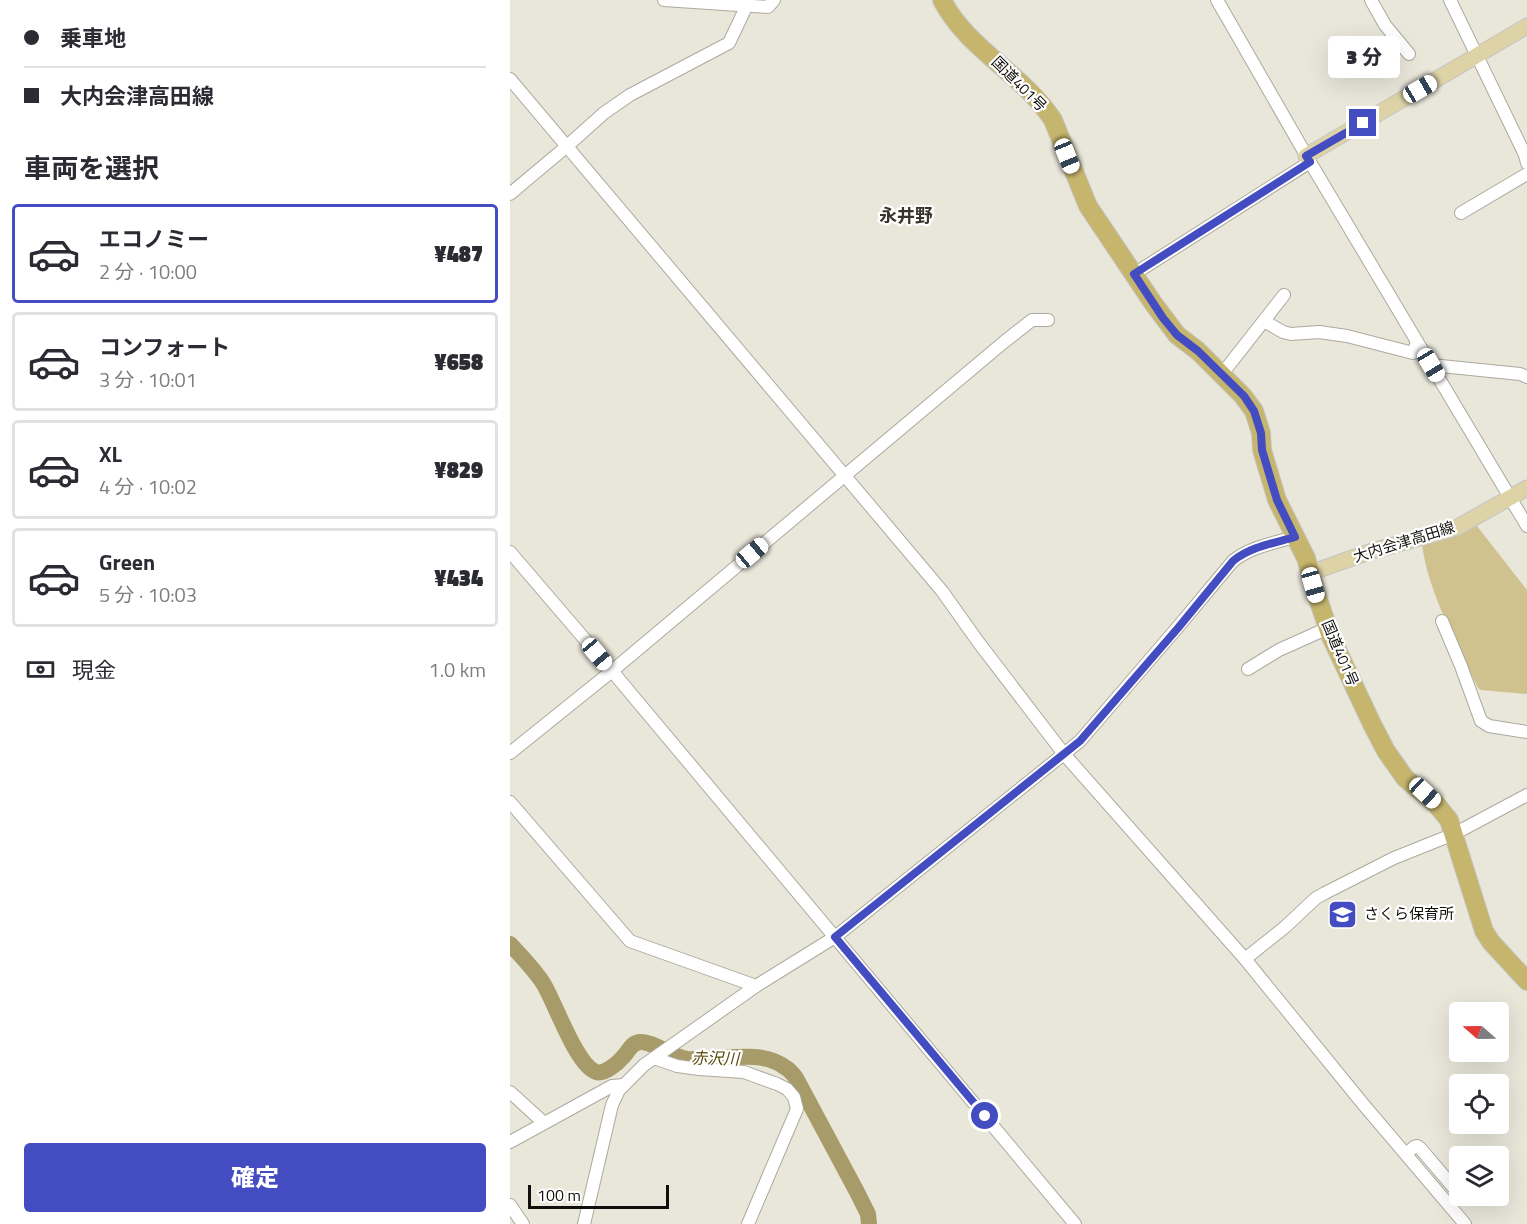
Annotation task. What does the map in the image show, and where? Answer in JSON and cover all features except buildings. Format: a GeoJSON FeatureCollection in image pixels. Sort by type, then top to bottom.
{"type":"FeatureCollection","features":[{"type":"Feature","properties":{"kind":"highway","name":"国道401号"},"geometry":{"type":"LineString","coordinates":[[942,0],[964,32],[1028,90],[1048,112],[1088,206],[1163,318],[1177,335],[1198,351],[1244,396],[1254,411],[1261,433],[1262,450],[1277,500],[1306,558],[1328,628],[1363,706],[1386,751],[1405,778],[1425,793],[1445,814],[1454,834],[1484,931],[1491,942],[1527,981]]}},
{"type":"Feature","properties":{"kind":"main road"},"geometry":{"type":"LineString","coordinates":[[1308,159],[1527,26]]}},
{"type":"Feature","properties":{"kind":"main road","name":"大内会津高田線"},"geometry":{"type":"LineString","coordinates":[[1310,573],[1372,551],[1456,528],[1527,488]]}},
{"type":"Feature","properties":{"kind":"street"},"geometry":{"type":"LineString","coordinates":[[664,0],[768,7],[774,0]]}},
{"type":"Feature","properties":{"kind":"street"},"geometry":{"type":"LineString","coordinates":[[1217,0],[1308,159],[1527,526]]}},
{"type":"Feature","properties":{"kind":"street"},"geometry":{"type":"LineString","coordinates":[[1371,0],[1385,25],[1409,54]]}},
{"type":"Feature","properties":{"kind":"street"},"geometry":{"type":"LineString","coordinates":[[1450,0],[1480,54],[1527,163]]}},
{"type":"Feature","properties":{"kind":"street"},"geometry":{"type":"LineString","coordinates":[[510,194],[604,113],[630,95],[729,43],[747,5]]}},
{"type":"Feature","properties":{"kind":"street"},"geometry":{"type":"LineString","coordinates":[[510,79],[942,591],[1064,754],[1245,959],[1465,1224]]}},
{"type":"Feature","properties":{"kind":"street"},"geometry":{"type":"LineString","coordinates":[[1134,274],[1308,159]]}},
{"type":"Feature","properties":{"kind":"street"},"geometry":{"type":"LineString","coordinates":[[1461,213],[1527,174]]}},
{"type":"Feature","properties":{"kind":"street"},"geometry":{"type":"LineString","coordinates":[[1222,374],[1284,295]]}},
{"type":"Feature","properties":{"kind":"street"},"geometry":{"type":"LineString","coordinates":[[510,753],[612,671],[1032,320],[1047,320]]}},
{"type":"Feature","properties":{"kind":"street"},"geometry":{"type":"LineString","coordinates":[[1264,321],[1291,334],[1319,332],[1347,336],[1413,353],[1417,342]]}},
{"type":"Feature","properties":{"kind":"street"},"geometry":{"type":"LineString","coordinates":[[1431,365],[1520,374],[1527,377]]}},
{"type":"Feature","properties":{"kind":"street"},"geometry":{"type":"LineString","coordinates":[[584,1224],[612,1105],[617,1094],[636,1072],[756,986],[835,937],[1064,754],[1080,741],[1233,561],[1241,554],[1295,537]]}},
{"type":"Feature","properties":{"kind":"street"},"geometry":{"type":"LineString","coordinates":[[510,552],[1075,1224]]}},
{"type":"Feature","properties":{"kind":"street"},"geometry":{"type":"LineString","coordinates":[[1442,621],[1481,721],[1489,726],[1527,732]]}},
{"type":"Feature","properties":{"kind":"street"},"geometry":{"type":"LineString","coordinates":[[1248,669],[1279,650],[1328,628]]}},
{"type":"Feature","properties":{"kind":"street"},"geometry":{"type":"LineString","coordinates":[[1245,959],[1316,898],[1394,858],[1454,834],[1527,795]]}},
{"type":"Feature","properties":{"kind":"street"},"geometry":{"type":"LineString","coordinates":[[510,802],[630,941],[756,986]]}},
{"type":"Feature","properties":{"kind":"street"},"geometry":{"type":"LineString","coordinates":[[654,1058],[677,1066],[744,1072],[777,1084],[787,1089],[794,1097],[797,1110],[748,1224]]}},
{"type":"Feature","properties":{"kind":"street"},"geometry":{"type":"LineString","coordinates":[[510,1142],[612,1086],[624,1085]]}},
{"type":"Feature","properties":{"kind":"street"},"geometry":{"type":"LineString","coordinates":[[510,1092],[544,1123]]}},
{"type":"Feature","properties":{"kind":"street"},"geometry":{"type":"LineString","coordinates":[[1406,1154],[1417,1146],[1449,1183]]}},
{"type":"Feature","properties":{"kind":"street"},"geometry":{"type":"LineString","coordinates":[[510,1205],[523,1224]]}},
{"type":"Feature","properties":{"kind":"shaded area"},"geometry":{"type":"Polygon","coordinates":[[[1473,521],[1527,590],[1527,694],[1478,688],[1437,600],[1431,582],[1422,545],[1450,534],[1473,521]]]}},
{"type":"Feature","properties":{"kind":"waterway","name":"赤沢川"},"geometry":{"type":"LineString","coordinates":[[510,944],[543,983],[581,1058],[588,1067],[596,1072],[603,1072],[611,1068],[632,1046],[640,1042],[687,1059],[764,1058],[789,1070],[796,1078],[857,1192],[868,1214],[869,1224]]}},
{"type":"Feature","properties":{"kind":"place","name":"さくら保育所"},"geometry":{"type":"Point","coordinates":[1343,914]}},
{"type":"Feature","properties":{"kind":"district","name":"永井野"},"geometry":{"type":"Point","coordinates":[906,216]}},
{"type":"Feature","properties":{"kind":"route"},"geometry":{"type":"LineString","coordinates":[[985,1116],[835,937],[1080,741],[1241,554],[1295,537],[1277,500],[1262,450],[1261,433],[1254,411],[1244,396],[1198,351],[1177,335],[1134,274],[1310,162],[1306,156],[1363,123]]}}]}
